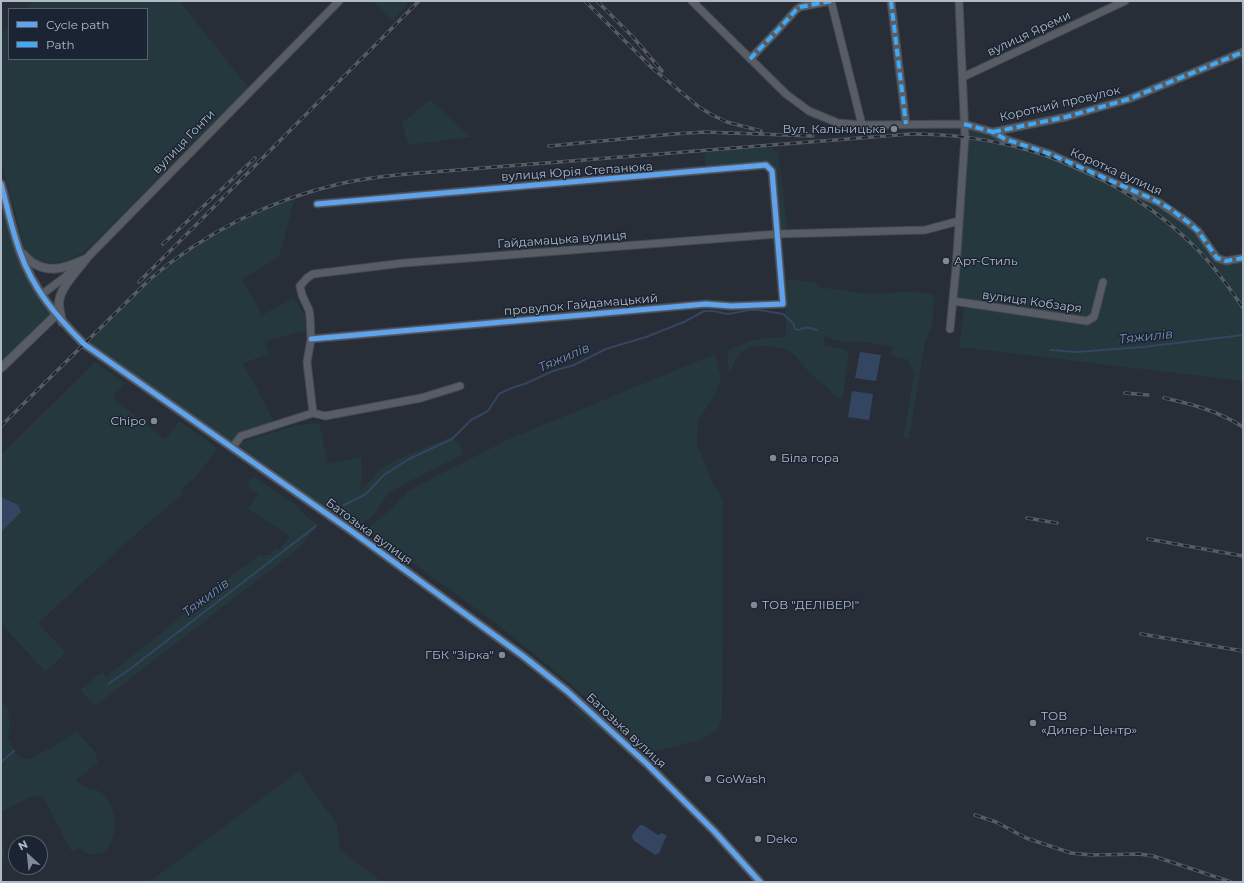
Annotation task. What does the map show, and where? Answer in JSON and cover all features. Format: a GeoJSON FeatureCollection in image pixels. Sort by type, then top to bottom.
{"type":"FeatureCollection","features":[{"type":"Feature","properties":{"kind":"street","name":"вулиця Гонти"},"geometry":{"type":"LineString","coordinates":[[41,294],[65,277],[86,259],[339,1]]}},
{"type":"Feature","properties":{"kind":"street","name":"Коротка вулиця"},"geometry":{"type":"LineString","coordinates":[[692,1],[786,94],[809,111],[838,123],[862,125],[964,124],[993,132],[1005,139],[1038,149],[1063,159],[1160,203],[1198,231],[1218,258],[1226,261],[1243,258]]}},
{"type":"Feature","properties":{"kind":"street"},"geometry":{"type":"LineString","coordinates":[[750,58],[796,10],[798,4],[831,1],[862,125]]}},
{"type":"Feature","properties":{"kind":"street"},"geometry":{"type":"LineString","coordinates":[[891,1],[906,124]]}},
{"type":"Feature","properties":{"kind":"street"},"geometry":{"type":"LineString","coordinates":[[950,330],[954,302],[965,136],[959,1]]}},
{"type":"Feature","properties":{"kind":"street","name":"вулиця Яреми"},"geometry":{"type":"LineString","coordinates":[[963,77],[1125,1]]}},
{"type":"Feature","properties":{"kind":"street","name":"Короткий провулок"},"geometry":{"type":"LineString","coordinates":[[993,132],[1061,118],[1129,100],[1243,52]]}},
{"type":"Feature","properties":{"kind":"street","name":"вулиця Юрія Степанюка"},"geometry":{"type":"LineString","coordinates":[[317,204],[585,180],[658,176],[766,165],[772,171],[778,234]]}},
{"type":"Feature","properties":{"kind":"street","name":"Батозька вулиця"},"geometry":{"type":"LineString","coordinates":[[1,184],[20,252],[31,276],[41,294],[56,315],[84,344],[350,530],[523,656],[567,691],[658,774],[714,831],[760,882]]}},
{"type":"Feature","properties":{"kind":"street","name":"Гайдамацька вулиця"},"geometry":{"type":"LineString","coordinates":[[313,413],[307,362],[311,339],[309,310],[302,295],[300,286],[307,278],[319,273],[404,263],[778,234],[925,230],[959,221]]}},
{"type":"Feature","properties":{"kind":"street","name":"провулок Гайдамацький"},"geometry":{"type":"LineString","coordinates":[[311,339],[706,304],[731,306],[783,304],[778,234]]}},
{"type":"Feature","properties":{"kind":"street"},"geometry":{"type":"LineString","coordinates":[[20,252],[34,264],[52,269],[66,268],[86,259]]}},
{"type":"Feature","properties":{"kind":"street"},"geometry":{"type":"LineString","coordinates":[[62,322],[60,297],[67,284],[86,259]]}},
{"type":"Feature","properties":{"kind":"street","name":"вулиця Кобзаря"},"geometry":{"type":"LineString","coordinates":[[954,302],[1087,321],[1094,317],[1103,282]]}},
{"type":"Feature","properties":{"kind":"street"},"geometry":{"type":"LineString","coordinates":[[1,368],[56,315]]}},
{"type":"Feature","properties":{"kind":"street"},"geometry":{"type":"LineString","coordinates":[[232,448],[241,436],[313,413],[325,416],[392,404],[421,398],[460,386]]}},
{"type":"Feature","properties":{"kind":"green space"},"geometry":{"type":"Polygon","coordinates":[[[34,1],[179,1],[248,87],[93,244],[76,256],[57,263],[43,262],[29,256],[24,246],[1,160],[1,35],[8,27],[8,60],[148,60],[148,8],[27,8],[34,1]]]}},
{"type":"Feature","properties":{"kind":"green space"},"geometry":{"type":"Polygon","coordinates":[[[372,1],[409,1],[393,21],[372,1]]]}},
{"type":"Feature","properties":{"kind":"green space"},"geometry":{"type":"Polygon","coordinates":[[[430,100],[471,137],[408,145],[402,123],[430,100]]]}},
{"type":"Feature","properties":{"kind":"green space"},"geometry":{"type":"Polygon","coordinates":[[[964,124],[1038,149],[1179,215],[1217,258],[1243,258],[1243,381],[959,347],[965,303],[954,295],[964,124]]]}},
{"type":"Feature","properties":{"kind":"green space"},"geometry":{"type":"Polygon","coordinates":[[[770,147],[778,153],[788,232],[780,227],[774,171],[766,164],[706,169],[704,151],[770,147]]]}},
{"type":"Feature","properties":{"kind":"green space"},"geometry":{"type":"Polygon","coordinates":[[[1,184],[20,252],[56,315],[1,368],[1,184]]]}},
{"type":"Feature","properties":{"kind":"green space"},"geometry":{"type":"Polygon","coordinates":[[[295,197],[279,257],[242,279],[262,315],[294,298],[305,315],[306,330],[265,341],[269,354],[243,363],[276,425],[241,436],[232,448],[84,344],[144,284],[183,253],[209,236],[237,221],[295,197]]]}},
{"type":"Feature","properties":{"kind":"green space"},"geometry":{"type":"Polygon","coordinates":[[[790,279],[815,283],[818,287],[870,294],[902,292],[927,293],[933,295],[932,324],[925,344],[909,439],[903,438],[914,375],[909,360],[891,355],[892,346],[858,341],[848,343],[825,336],[823,346],[840,348],[847,351],[849,354],[842,399],[836,396],[813,376],[792,354],[787,350],[778,347],[757,346],[747,349],[736,359],[730,373],[727,361],[729,350],[756,340],[785,337],[784,281],[790,279]]]}},
{"type":"Feature","properties":{"kind":"green space"},"geometry":{"type":"Polygon","coordinates":[[[715,354],[721,379],[712,400],[699,419],[697,447],[712,482],[720,494],[723,502],[722,716],[718,730],[702,739],[648,753],[567,681],[502,628],[367,529],[391,509],[408,491],[507,440],[715,354]]]}},
{"type":"Feature","properties":{"kind":"green space"},"geometry":{"type":"Polygon","coordinates":[[[95,362],[125,383],[114,396],[115,400],[165,439],[180,421],[218,449],[194,478],[182,489],[183,494],[148,523],[38,623],[66,653],[45,672],[1,623],[1,455],[95,362]]]}},
{"type":"Feature","properties":{"kind":"green space"},"geometry":{"type":"Polygon","coordinates":[[[319,423],[328,464],[361,457],[362,474],[360,491],[378,471],[389,464],[451,437],[460,445],[463,454],[389,492],[373,516],[358,525],[349,525],[239,445],[241,442],[298,425],[319,423]]]}},
{"type":"Feature","properties":{"kind":"green space"},"geometry":{"type":"Polygon","coordinates":[[[253,476],[297,506],[307,517],[318,525],[299,548],[95,706],[80,690],[102,672],[106,677],[244,566],[245,567],[260,555],[262,557],[271,555],[275,548],[279,550],[290,536],[248,509],[258,494],[246,486],[253,476]]]}},
{"type":"Feature","properties":{"kind":"green space"},"geometry":{"type":"Polygon","coordinates":[[[1,701],[8,709],[10,726],[8,738],[14,751],[21,758],[30,759],[59,743],[76,731],[95,752],[98,762],[76,780],[83,786],[103,794],[108,799],[111,806],[114,822],[113,839],[110,846],[105,851],[90,855],[79,848],[72,852],[43,797],[37,795],[32,796],[1,812],[1,701]]]}},
{"type":"Feature","properties":{"kind":"green space"},"geometry":{"type":"Polygon","coordinates":[[[575,707],[598,727],[598,731],[572,708],[575,707]]]}},
{"type":"Feature","properties":{"kind":"green space"},"geometry":{"type":"Polygon","coordinates":[[[299,771],[337,824],[340,850],[382,882],[149,882],[299,771]]]}},
{"type":"Feature","properties":{"kind":"green space"},"geometry":{"type":"Polygon","coordinates":[[[1,833],[4,858],[1,865],[1,833]]]}},
{"type":"Feature","properties":{"kind":"water"},"geometry":{"type":"Polygon","coordinates":[[[860,352],[881,355],[876,381],[855,378],[860,352]]]}},
{"type":"Feature","properties":{"kind":"water"},"geometry":{"type":"Polygon","coordinates":[[[852,391],[873,394],[869,420],[848,417],[852,391]]]}},
{"type":"Feature","properties":{"kind":"water"},"geometry":{"type":"Polygon","coordinates":[[[1,497],[18,505],[21,512],[1,532],[1,497]]]}},
{"type":"Feature","properties":{"kind":"water"},"geometry":{"type":"Polygon","coordinates":[[[640,825],[643,825],[658,835],[662,833],[667,836],[659,853],[655,855],[633,840],[632,835],[640,825]]]}},
{"type":"Feature","properties":{"kind":"waterway","name":"Тяжилів"},"geometry":{"type":"LineString","coordinates":[[344,505],[366,494],[384,475],[409,459],[452,439],[471,420],[488,411],[499,394],[553,371],[574,365],[606,349],[646,337],[684,322],[704,311],[728,314],[759,310],[783,314],[793,323],[795,329],[799,330],[808,328],[817,330]]}},
{"type":"Feature","properties":{"kind":"waterway","name":"Тяжилів"},"geometry":{"type":"LineString","coordinates":[[1051,350],[1076,352],[1143,347],[1243,335]]}},
{"type":"Feature","properties":{"kind":"waterway","name":"Тяжилів"},"geometry":{"type":"LineString","coordinates":[[108,684],[130,669],[316,526]]}},
{"type":"Feature","properties":{"kind":"waterway","name":"Тяжилів"},"geometry":{"type":"LineString","coordinates":[[1,762],[14,751]]}},
{"type":"Feature","properties":{"kind":"railway"},"geometry":{"type":"LineString","coordinates":[[139,282],[419,1]]}},
{"type":"Feature","properties":{"kind":"railway"},"geometry":{"type":"LineString","coordinates":[[585,1],[651,67],[699,107],[727,122],[761,131]]}},
{"type":"Feature","properties":{"kind":"railway"},"geometry":{"type":"LineString","coordinates":[[597,1],[633,37],[662,71]]}},
{"type":"Feature","properties":{"kind":"railway"},"geometry":{"type":"LineString","coordinates":[[549,146],[704,132],[813,136]]}},
{"type":"Feature","properties":{"kind":"railway"},"geometry":{"type":"LineString","coordinates":[[1,426],[150,279],[171,262],[215,233],[263,209],[313,191],[369,178],[399,175],[910,134],[949,136],[988,141],[1027,150],[1064,162],[1100,179],[1134,198],[1166,222],[1196,248],[1221,277],[1243,308]]}},
{"type":"Feature","properties":{"kind":"railway"},"geometry":{"type":"LineString","coordinates":[[163,244],[255,158]]}},
{"type":"Feature","properties":{"kind":"railway"},"geometry":{"type":"LineString","coordinates":[[1125,393],[1148,395]]}},
{"type":"Feature","properties":{"kind":"railway"},"geometry":{"type":"LineString","coordinates":[[1164,398],[1205,409],[1234,421],[1243,427]]}},
{"type":"Feature","properties":{"kind":"railway"},"geometry":{"type":"LineString","coordinates":[[1027,518],[1057,523]]}},
{"type":"Feature","properties":{"kind":"railway"},"geometry":{"type":"LineString","coordinates":[[1148,539],[1243,556]]}},
{"type":"Feature","properties":{"kind":"railway"},"geometry":{"type":"LineString","coordinates":[[1141,634],[1243,651]]}},
{"type":"Feature","properties":{"kind":"railway"},"geometry":{"type":"LineString","coordinates":[[975,815],[996,822],[1026,838],[1071,853],[1092,855],[1139,854],[1153,856],[1231,882]]}},
{"type":"Feature","properties":{"kind":"marked path"},"geometry":{"type":"LineString","coordinates":[[750,59],[800,7],[831,1]]}},
{"type":"Feature","properties":{"kind":"marked path"},"geometry":{"type":"LineString","coordinates":[[891,1],[906,124]]}},
{"type":"Feature","properties":{"kind":"marked path"},"geometry":{"type":"LineString","coordinates":[[993,132],[1066,117],[1129,99],[1243,52]]}},
{"type":"Feature","properties":{"kind":"marked path"},"geometry":{"type":"LineString","coordinates":[[964,124],[993,132],[1005,139],[1050,154],[1150,198],[1169,208],[1198,231],[1217,258],[1226,261],[1243,258]]}},
{"type":"Feature","properties":{"kind":"cycle path"},"geometry":{"type":"LineString","coordinates":[[311,339],[706,304],[731,306],[783,304],[772,171],[766,165],[317,204]]}},
{"type":"Feature","properties":{"kind":"cycle path"},"geometry":{"type":"LineString","coordinates":[[1,184],[17,244],[25,265],[46,301],[84,344],[350,530],[523,656],[567,691],[646,763],[714,831],[760,882]]}},
{"type":"Feature","properties":{"kind":"place","name":"Вул. Кальницька"},"geometry":{"type":"Point","coordinates":[894,129]}},
{"type":"Feature","properties":{"kind":"place","name":"Арт-Стиль"},"geometry":{"type":"Point","coordinates":[946,261]}},
{"type":"Feature","properties":{"kind":"place","name":"Chipo"},"geometry":{"type":"Point","coordinates":[154,421]}},
{"type":"Feature","properties":{"kind":"place","name":"Біла гора"},"geometry":{"type":"Point","coordinates":[773,458]}},
{"type":"Feature","properties":{"kind":"place","name":"ТОВ \"ДЕЛІВЕРІ\""},"geometry":{"type":"Point","coordinates":[754,605]}},
{"type":"Feature","properties":{"kind":"place","name":"ГБК \"Зірка\""},"geometry":{"type":"Point","coordinates":[502,655]}},
{"type":"Feature","properties":{"kind":"place","name":"ТОВ «Дилер-Центр»"},"geometry":{"type":"Point","coordinates":[1033,723]}},
{"type":"Feature","properties":{"kind":"place","name":"GoWash"},"geometry":{"type":"Point","coordinates":[708,779]}},
{"type":"Feature","properties":{"kind":"place","name":"Deko"},"geometry":{"type":"Point","coordinates":[758,839]}}]}
